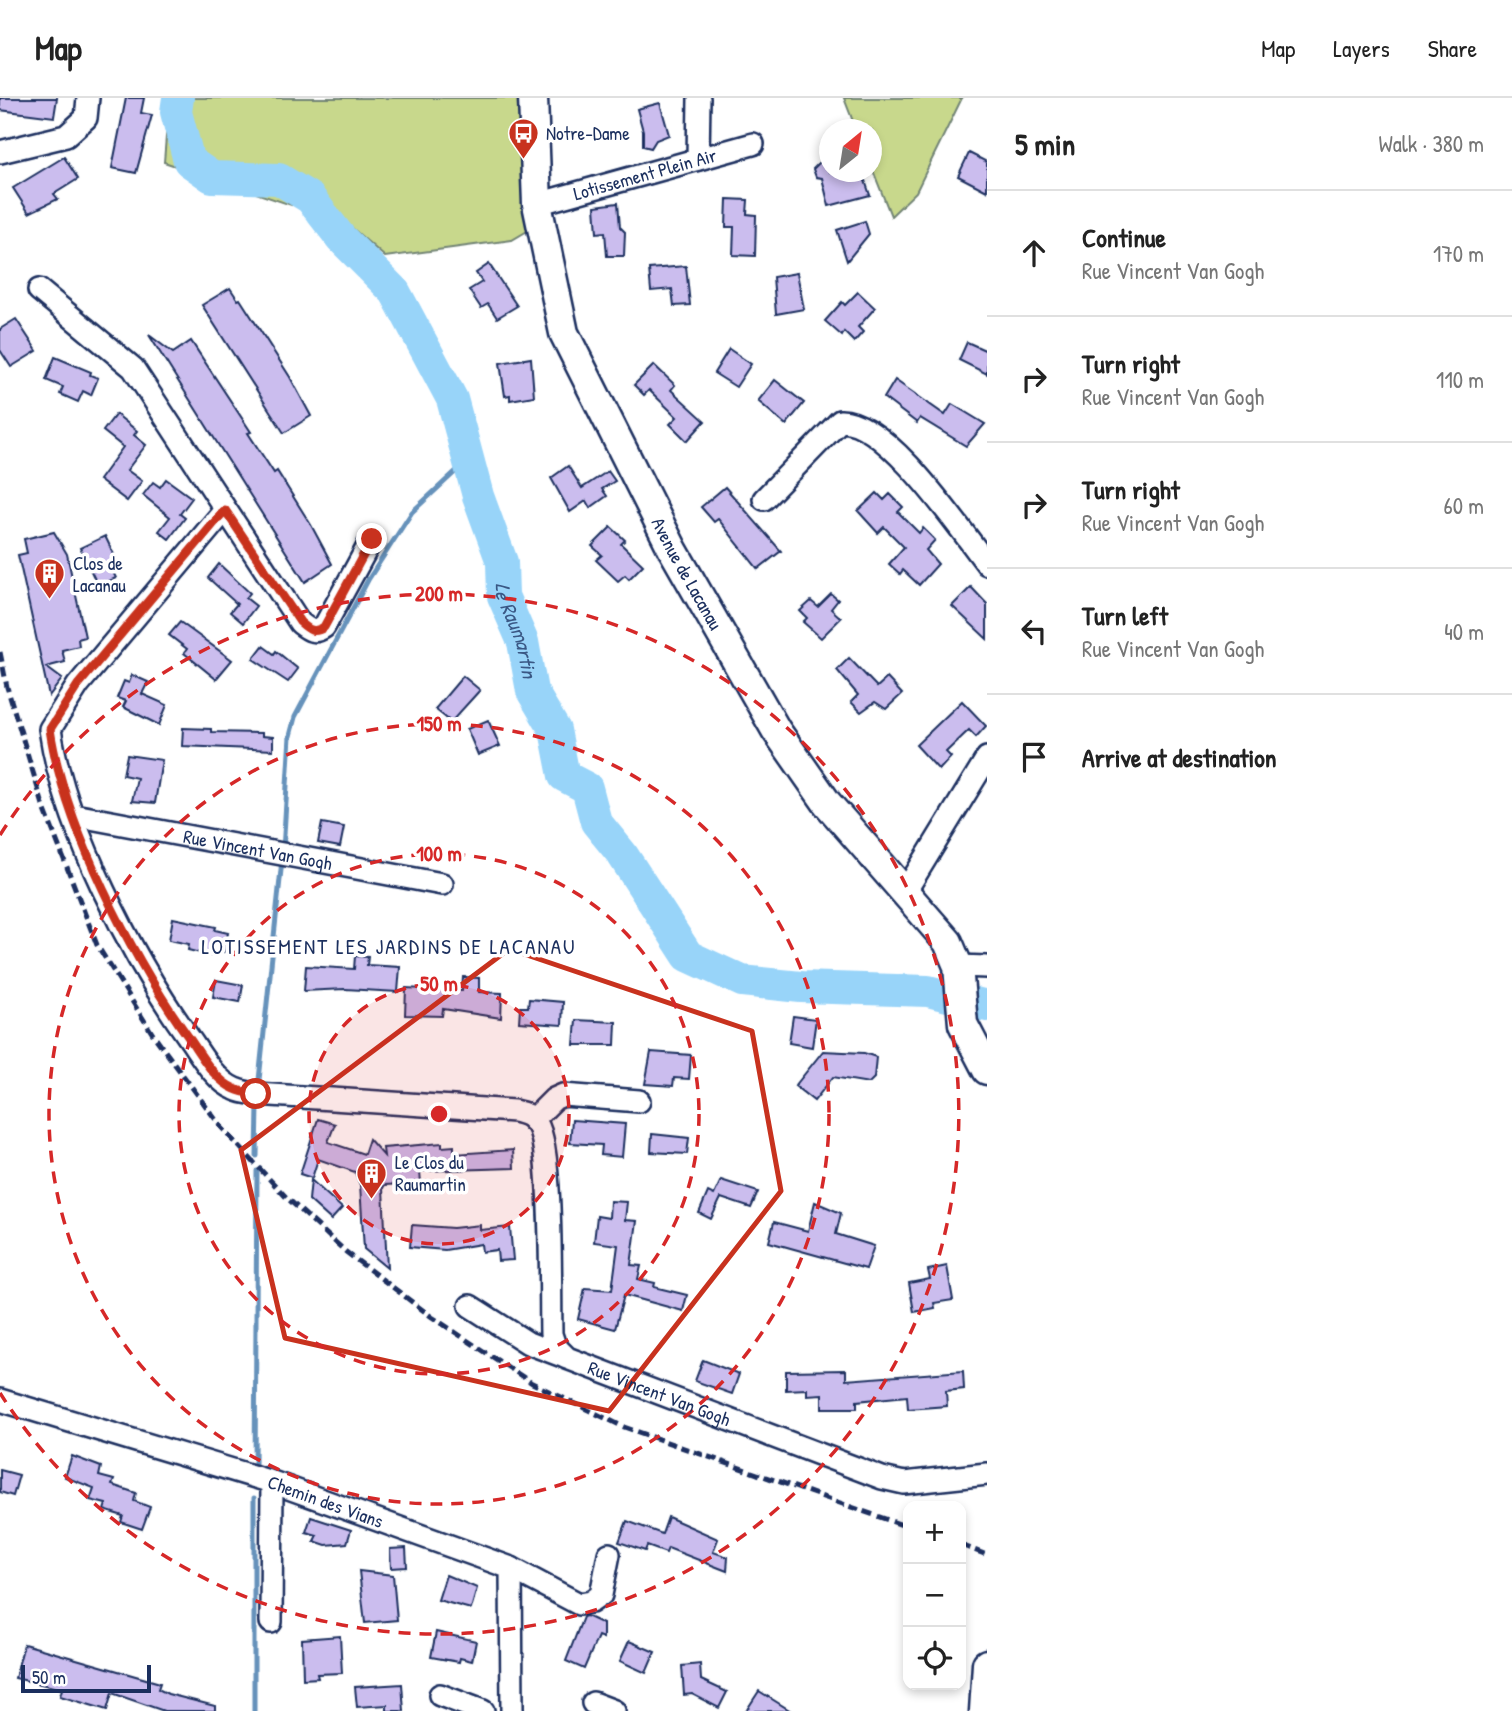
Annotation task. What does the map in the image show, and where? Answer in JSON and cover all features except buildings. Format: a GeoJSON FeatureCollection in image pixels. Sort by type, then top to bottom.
{"type":"FeatureCollection","features":[{"type":"Feature","properties":{"kind":"street"},"geometry":{"type":"LineString","coordinates":[[0,152],[66,136],[86,118],[89,98]]}},
{"type":"Feature","properties":{"kind":"street","name":"Avenue de Lacanau"},"geometry":{"type":"LineString","coordinates":[[533,98],[537,204],[564,333],[673,550],[776,730],[827,803],[948,942],[958,966]]}},
{"type":"Feature","properties":{"kind":"street"},"geometry":{"type":"LineString","coordinates":[[698,159],[699,98]]}},
{"type":"Feature","properties":{"kind":"street","name":"Lotissement Plein Air"},"geometry":{"type":"LineString","coordinates":[[537,204],[752,144]]}},
{"type":"Feature","properties":{"kind":"street"},"geometry":{"type":"LineString","coordinates":[[39,290],[133,368],[300,622],[309,630],[317,631],[324,627],[372,539]]}},
{"type":"Feature","properties":{"kind":"street"},"geometry":{"type":"LineString","coordinates":[[764,499],[840,421],[853,420],[905,459],[987,564]]}},
{"type":"Feature","properties":{"kind":"street"},"geometry":{"type":"LineString","coordinates":[[225,510],[78,685],[50,729],[54,761],[95,870],[161,997],[209,1067],[234,1089],[256,1094],[514,1111],[533,1120],[554,1099],[563,1095],[639,1101]]}},
{"type":"Feature","properties":{"kind":"street"},"geometry":{"type":"LineString","coordinates":[[905,892],[984,769]]}},
{"type":"Feature","properties":{"kind":"street","name":"Rue Vincent Van Gogh"},"geometry":{"type":"LineString","coordinates":[[75,815],[442,884]]}},
{"type":"Feature","properties":{"kind":"street"},"geometry":{"type":"LineString","coordinates":[[987,967],[958,966],[963,1024],[987,1070]]}},
{"type":"Feature","properties":{"kind":"street","name":"Rue Vincent Van Gogh"},"geometry":{"type":"LineString","coordinates":[[533,1120],[544,1141],[546,1159],[551,1334],[555,1346],[567,1358],[882,1478],[904,1482],[987,1474]]}},
{"type":"Feature","properties":{"kind":"street"},"geometry":{"type":"LineString","coordinates":[[470,1306],[528,1343],[567,1358]]}},
{"type":"Feature","properties":{"kind":"street","name":"Chemin des Vians"},"geometry":{"type":"LineString","coordinates":[[0,1400],[272,1482],[511,1568],[579,1604],[591,1602],[601,1595],[609,1554]]}},
{"type":"Feature","properties":{"kind":"street"},"geometry":{"type":"LineString","coordinates":[[271,1622],[272,1482]]}},
{"type":"Feature","properties":{"kind":"street"},"geometry":{"type":"LineString","coordinates":[[511,1568],[512,1711]]}},
{"type":"Feature","properties":{"kind":"street"},"geometry":{"type":"LineString","coordinates":[[984,1711],[987,1664]]}},
{"type":"Feature","properties":{"kind":"street"},"geometry":{"type":"LineString","coordinates":[[440,1695],[483,1711]]}},
{"type":"Feature","properties":{"kind":"street"},"geometry":{"type":"LineString","coordinates":[[593,1703],[614,1711]]}},
{"type":"Feature","properties":{"kind":"highlighted area"},"geometry":{"type":"Polygon","coordinates":[[[509,949],[752,1031],[781,1191],[609,1411],[285,1338],[241,1150],[509,949]]]}},
{"type":"Feature","properties":{"kind":"green space"},"geometry":{"type":"Polygon","coordinates":[[[169,98],[520,98],[529,230],[512,240],[385,257],[293,176],[291,205],[164,162],[169,98]]]}},
{"type":"Feature","properties":{"kind":"green space"},"geometry":{"type":"Polygon","coordinates":[[[844,98],[962,98],[916,192],[891,216],[878,182],[882,182],[882,119],[852,119],[844,98]]]}},
{"type":"Feature","properties":{"kind":"waterway","name":"Le Raumartin"},"geometry":{"type":"LineString","coordinates":[[178,98],[176,112],[189,161],[212,177],[279,179],[310,198],[341,238],[395,292],[452,399],[478,496],[502,562],[503,596],[523,642],[532,691],[555,730],[564,776],[587,788],[596,822],[622,854],[688,956],[742,981],[801,987],[928,991],[987,1006]]}},
{"type":"Feature","properties":{"kind":"waterway"},"geometry":{"type":"LineString","coordinates":[[283,851],[290,736],[295,717],[368,580],[412,512],[468,460]]}},
{"type":"Feature","properties":{"kind":"waterway"},"geometry":{"type":"LineString","coordinates":[[259,1080],[282,860]]}},
{"type":"Feature","properties":{"kind":"waterway"},"geometry":{"type":"LineString","coordinates":[[257,1156],[258,1106]]}},
{"type":"Feature","properties":{"kind":"waterway"},"geometry":{"type":"LineString","coordinates":[[255,1472],[257,1171]]}},
{"type":"Feature","properties":{"kind":"waterway"},"geometry":{"type":"LineString","coordinates":[[254,1498],[254,1711]]}},
{"type":"Feature","properties":{"kind":"railway"},"geometry":{"type":"LineString","coordinates":[[0,652],[7,687],[43,805],[97,945],[154,1036],[222,1128],[286,1197],[346,1252],[432,1317],[532,1383],[624,1427],[903,1525]]}},
{"type":"Feature","properties":{"kind":"railway"},"geometry":{"type":"LineString","coordinates":[[966,1547],[987,1555]]}},
{"type":"Feature","properties":{"kind":"place","name":"Notre-Dame"},"geometry":{"type":"Point","coordinates":[523,160]}},
{"type":"Feature","properties":{"kind":"place","name":"Clos de Lacanau"},"geometry":{"type":"Point","coordinates":[50,601]}},
{"type":"Feature","properties":{"kind":"place","name":"Le Clos du Raumartin"},"geometry":{"type":"Point","coordinates":[372,1200]}},
{"type":"Feature","properties":{"kind":"district","name":"LOTISSEMENT LES JARDINS DE LACANAU"},"geometry":{"type":"Point","coordinates":[389,947]}},
{"type":"Feature","properties":{"kind":"route"},"geometry":{"type":"LineString","coordinates":[[256,1094],[234,1089],[209,1067],[167,1007],[130,942],[95,870],[54,761],[50,729],[78,685],[225,510],[300,622],[309,630],[317,631],[324,627],[372,539]]}}]}
